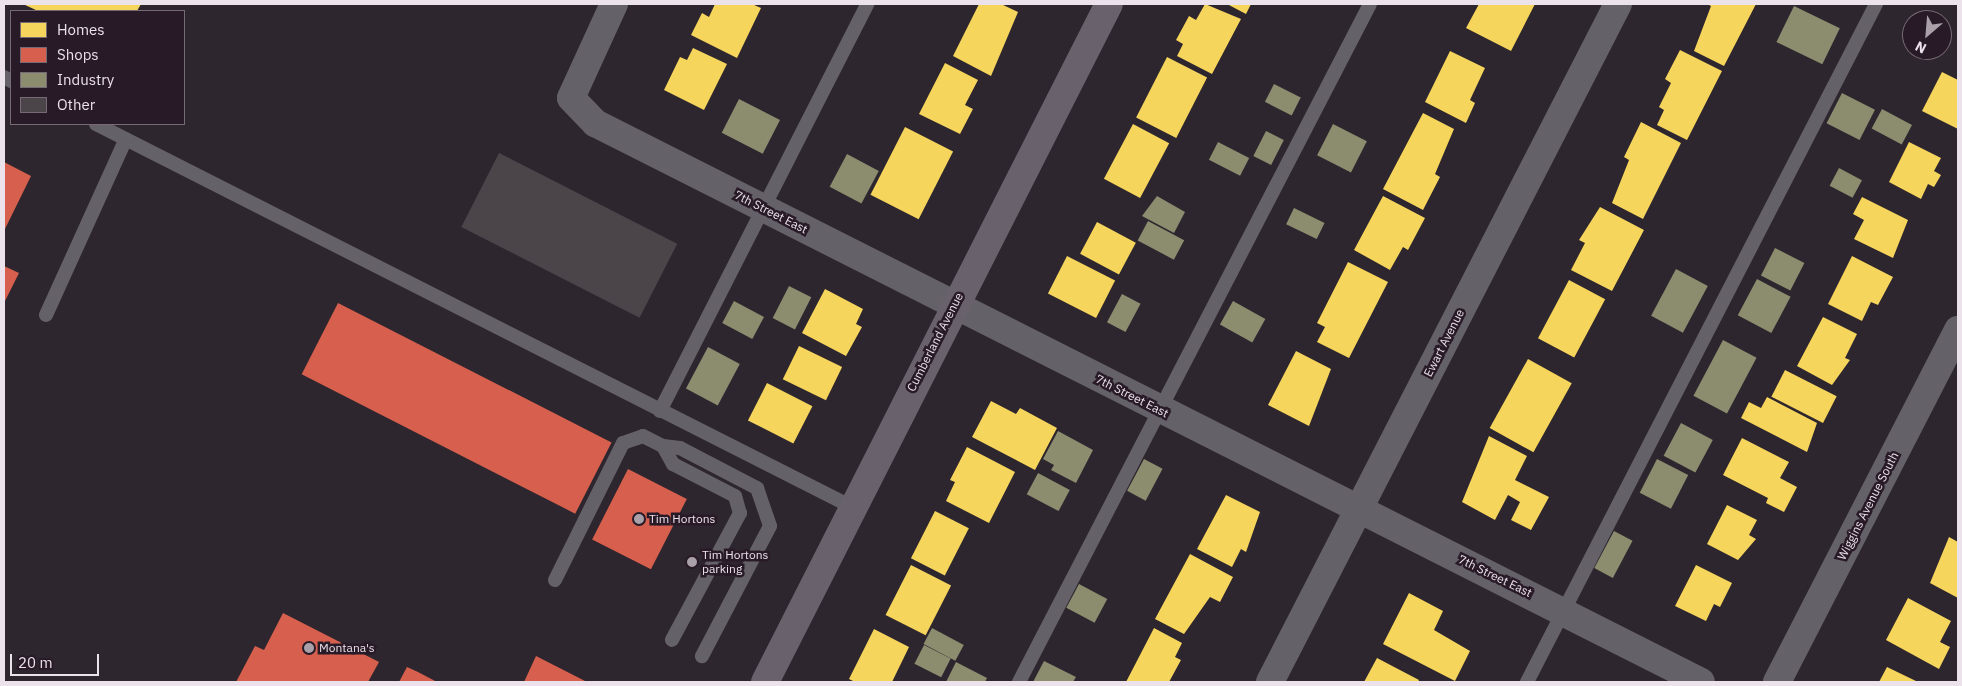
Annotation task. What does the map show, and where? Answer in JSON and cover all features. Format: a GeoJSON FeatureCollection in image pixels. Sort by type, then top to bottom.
{"type":"FeatureCollection","features":[{"type":"Feature","properties":{"kind":"main road","name":"Cumberland Avenue"},"geometry":{"type":"LineString","coordinates":[[765,682],[953,305],[1109,4]]}},
{"type":"Feature","properties":{"kind":"street","name":"7th Street East"},"geometry":{"type":"LineString","coordinates":[[614,4],[571,98],[595,123],[1357,510],[1564,610],[1701,682]]}},
{"type":"Feature","properties":{"kind":"street","name":"Ewart Avenue"},"geometry":{"type":"LineString","coordinates":[[1270,682],[1618,4]]}},
{"type":"Feature","properties":{"kind":"street","name":"Wiggins Avenue South"},"geometry":{"type":"LineString","coordinates":[[1777,682],[1958,330]]}},
{"type":"Feature","properties":{"kind":"lane"},"geometry":{"type":"LineString","coordinates":[[660,411],[867,4]]}},
{"type":"Feature","properties":{"kind":"lane"},"geometry":{"type":"LineString","coordinates":[[1019,682],[1161,411],[1370,4]]}},
{"type":"Feature","properties":{"kind":"lane"},"geometry":{"type":"LineString","coordinates":[[1527,682],[1876,4]]}},
{"type":"Feature","properties":{"kind":"lane"},"geometry":{"type":"LineString","coordinates":[[98,125],[852,508]]}},
{"type":"Feature","properties":{"kind":"lane"},"geometry":{"type":"LineString","coordinates":[[46,315],[126,139]]}},
{"type":"Feature","properties":{"kind":"lane"},"geometry":{"type":"LineString","coordinates":[[555,580],[623,443],[644,436],[662,446],[680,448],[757,488],[770,526],[702,656]]}},
{"type":"Feature","properties":{"kind":"lane"},"geometry":{"type":"LineString","coordinates":[[662,446],[673,464],[735,496],[740,513],[672,640]]}},
{"type":"Feature","properties":{"kind":"building: Homes"},"geometry":{"type":"Polygon","coordinates":[[[23,4],[141,4],[138,10],[36,10],[23,4]]]}},
{"type":"Feature","properties":{"kind":"building: Homes"},"geometry":{"type":"Polygon","coordinates":[[[715,4],[752,4],[761,8],[737,58],[691,35],[702,13],[709,17],[715,4]]]}},
{"type":"Feature","properties":{"kind":"building: Homes"},"geometry":{"type":"Polygon","coordinates":[[[979,4],[1001,4],[1018,12],[991,76],[953,56],[979,4]]]}},
{"type":"Feature","properties":{"kind":"building: Homes"},"geometry":{"type":"Polygon","coordinates":[[[1205,4],[1241,19],[1212,74],[1177,56],[1183,44],[1176,40],[1189,16],[1196,20],[1205,4]]]}},
{"type":"Feature","properties":{"kind":"building: Homes"},"geometry":{"type":"Polygon","coordinates":[[[1227,4],[1251,4],[1246,14],[1227,4]]]}},
{"type":"Feature","properties":{"kind":"building: Homes"},"geometry":{"type":"Polygon","coordinates":[[[1479,4],[1535,4],[1511,51],[1466,28],[1479,4]]]}},
{"type":"Feature","properties":{"kind":"building: Homes"},"geometry":{"type":"Polygon","coordinates":[[[1707,4],[1756,4],[1724,66],[1694,51],[1711,6],[1707,4]]]}},
{"type":"Feature","properties":{"kind":"building: Homes"},"geometry":{"type":"Polygon","coordinates":[[[693,48],[727,64],[704,110],[664,90],[680,57],[687,60],[693,48]]]}},
{"type":"Feature","properties":{"kind":"building: Homes"},"geometry":{"type":"Polygon","coordinates":[[[1680,50],[1722,71],[1687,140],[1657,125],[1664,110],[1659,107],[1671,83],[1665,79],[1680,50]]]}},
{"type":"Feature","properties":{"kind":"building: Homes"},"geometry":{"type":"Polygon","coordinates":[[[1450,51],[1485,68],[1470,100],[1475,103],[1466,123],[1425,102],[1450,51]]]}},
{"type":"Feature","properties":{"kind":"building: Homes"},"geometry":{"type":"Polygon","coordinates":[[[1167,57],[1207,77],[1176,138],[1136,118],[1167,57]]]}},
{"type":"Feature","properties":{"kind":"building: Homes"},"geometry":{"type":"Polygon","coordinates":[[[945,63],[978,80],[965,105],[973,109],[960,134],[919,114],[945,63]]]}},
{"type":"Feature","properties":{"kind":"building: Homes"},"geometry":{"type":"Polygon","coordinates":[[[1942,72],[1958,80],[1958,129],[1922,111],[1942,72]]]}},
{"type":"Feature","properties":{"kind":"building: Homes"},"geometry":{"type":"Polygon","coordinates":[[[1423,113],[1454,129],[1435,174],[1440,177],[1423,210],[1383,189],[1423,113]]]}},
{"type":"Feature","properties":{"kind":"building: Homes"},"geometry":{"type":"Polygon","coordinates":[[[1641,122],[1681,143],[1643,219],[1612,203],[1629,160],[1624,157],[1641,122]]]}},
{"type":"Feature","properties":{"kind":"building: Homes"},"geometry":{"type":"Polygon","coordinates":[[[1133,124],[1169,143],[1140,198],[1104,179],[1133,124]]]}},
{"type":"Feature","properties":{"kind":"building: Homes"},"geometry":{"type":"Polygon","coordinates":[[[905,127],[953,152],[919,219],[870,195],[905,127]]]}},
{"type":"Feature","properties":{"kind":"building: Homes"},"geometry":{"type":"Polygon","coordinates":[[[1909,142],[1941,158],[1934,171],[1941,175],[1934,187],[1928,184],[1921,199],[1889,182],[1909,142]]]}},
{"type":"Feature","properties":{"kind":"building: Homes"},"geometry":{"type":"Polygon","coordinates":[[[1383,196],[1425,218],[1408,250],[1403,247],[1390,270],[1354,250],[1383,196]]]}},
{"type":"Feature","properties":{"kind":"building: Homes"},"geometry":{"type":"Polygon","coordinates":[[[1862,197],[1908,220],[1893,258],[1854,239],[1864,220],[1853,214],[1862,197]]]}},
{"type":"Feature","properties":{"kind":"building: Homes"},"geometry":{"type":"Polygon","coordinates":[[[1600,207],[1644,230],[1612,291],[1571,270],[1585,243],[1579,240],[1600,207]]]}},
{"type":"Feature","properties":{"kind":"building: Homes"},"geometry":{"type":"Polygon","coordinates":[[[1097,222],[1136,243],[1119,274],[1080,254],[1097,222]]]}},
{"type":"Feature","properties":{"kind":"building: Homes"},"geometry":{"type":"Polygon","coordinates":[[[1067,256],[1115,281],[1096,318],[1048,293],[1067,256]]]}},
{"type":"Feature","properties":{"kind":"building: Homes"},"geometry":{"type":"Polygon","coordinates":[[[1852,256],[1893,277],[1878,305],[1871,302],[1862,321],[1828,304],[1852,256]]]}},
{"type":"Feature","properties":{"kind":"building: Homes"},"geometry":{"type":"Polygon","coordinates":[[[1348,262],[1388,282],[1349,358],[1317,342],[1325,327],[1317,323],[1348,262]]]}},
{"type":"Feature","properties":{"kind":"building: Homes"},"geometry":{"type":"Polygon","coordinates":[[[1569,280],[1605,299],[1574,358],[1538,338],[1569,280]]]}},
{"type":"Feature","properties":{"kind":"building: Homes"},"geometry":{"type":"Polygon","coordinates":[[[825,289],[863,309],[856,324],[862,327],[846,356],[802,333],[825,289]]]}},
{"type":"Feature","properties":{"kind":"building: Homes"},"geometry":{"type":"Polygon","coordinates":[[[1823,317],[1857,334],[1845,358],[1850,360],[1832,385],[1797,366],[1823,317]]]}},
{"type":"Feature","properties":{"kind":"building: Homes"},"geometry":{"type":"Polygon","coordinates":[[[799,346],[842,367],[826,400],[783,379],[799,346]]]}},
{"type":"Feature","properties":{"kind":"building: Homes"},"geometry":{"type":"Polygon","coordinates":[[[1296,351],[1331,369],[1309,426],[1268,405],[1296,351]]]}},
{"type":"Feature","properties":{"kind":"building: Homes"},"geometry":{"type":"Polygon","coordinates":[[[1528,359],[1572,383],[1533,452],[1490,428],[1528,359]]]}},
{"type":"Feature","properties":{"kind":"building: Homes"},"geometry":{"type":"Polygon","coordinates":[[[1785,370],[1837,396],[1823,423],[1771,397],[1785,370]]]}},
{"type":"Feature","properties":{"kind":"building: Homes"},"geometry":{"type":"Polygon","coordinates":[[[767,383],[812,406],[793,444],[748,420],[767,383]]]}},
{"type":"Feature","properties":{"kind":"building: Homes"},"geometry":{"type":"Polygon","coordinates":[[[1767,397],[1817,423],[1807,452],[1741,418],[1749,402],[1761,408],[1767,397]]]}},
{"type":"Feature","properties":{"kind":"building: Homes"},"geometry":{"type":"Polygon","coordinates":[[[991,401],[1016,414],[1020,408],[1057,428],[1035,470],[972,437],[991,401]]]}},
{"type":"Feature","properties":{"kind":"building: Homes"},"geometry":{"type":"Polygon","coordinates":[[[1489,436],[1527,456],[1515,480],[1549,497],[1531,530],[1511,520],[1520,502],[1508,495],[1495,520],[1462,502],[1489,436]]]}},
{"type":"Feature","properties":{"kind":"building: Homes"},"geometry":{"type":"Polygon","coordinates":[[[1742,438],[1789,462],[1780,478],[1797,487],[1784,512],[1766,503],[1768,498],[1723,475],[1742,438]]]}},
{"type":"Feature","properties":{"kind":"building: Homes"},"geometry":{"type":"Polygon","coordinates":[[[967,447],[1015,472],[989,523],[946,501],[955,482],[950,480],[967,447]]]}},
{"type":"Feature","properties":{"kind":"building: Homes"},"geometry":{"type":"Polygon","coordinates":[[[1226,495],[1260,512],[1246,552],[1241,549],[1232,567],[1197,549],[1226,495]]]}},
{"type":"Feature","properties":{"kind":"building: Homes"},"geometry":{"type":"Polygon","coordinates":[[[1727,505],[1757,520],[1749,535],[1756,539],[1738,560],[1707,544],[1727,505]]]}},
{"type":"Feature","properties":{"kind":"building: Homes"},"geometry":{"type":"Polygon","coordinates":[[[935,511],[969,528],[945,575],[911,558],[935,511]]]}},
{"type":"Feature","properties":{"kind":"building: Homes"},"geometry":{"type":"Polygon","coordinates":[[[1949,537],[1958,542],[1958,598],[1930,583],[1949,537]]]}},
{"type":"Feature","properties":{"kind":"building: Homes"},"geometry":{"type":"Polygon","coordinates":[[[1190,554],[1233,577],[1220,602],[1210,597],[1184,634],[1155,619],[1190,554]]]}},
{"type":"Feature","properties":{"kind":"building: Homes"},"geometry":{"type":"Polygon","coordinates":[[[911,565],[951,585],[926,635],[886,615],[911,565]]]}},
{"type":"Feature","properties":{"kind":"building: Homes"},"geometry":{"type":"Polygon","coordinates":[[[1696,565],[1732,583],[1720,607],[1714,604],[1706,621],[1675,606],[1696,565]]]}},
{"type":"Feature","properties":{"kind":"building: Homes"},"geometry":{"type":"Polygon","coordinates":[[[1409,593],[1443,611],[1434,630],[1470,651],[1455,681],[1383,644],[1409,593]]]}},
{"type":"Feature","properties":{"kind":"building: Homes"},"geometry":{"type":"Polygon","coordinates":[[[1908,598],[1951,621],[1940,642],[1950,647],[1939,669],[1886,640],[1908,598]]]}},
{"type":"Feature","properties":{"kind":"building: Homes"},"geometry":{"type":"Polygon","coordinates":[[[1154,628],[1182,643],[1175,657],[1181,660],[1169,682],[1126,682],[1154,628]]]}},
{"type":"Feature","properties":{"kind":"building: Homes"},"geometry":{"type":"Polygon","coordinates":[[[874,629],[909,647],[892,682],[855,682],[849,679],[874,629]]]}},
{"type":"Feature","properties":{"kind":"building: Homes"},"geometry":{"type":"Polygon","coordinates":[[[1377,658],[1419,680],[1418,682],[1364,682],[1377,658]]]}},
{"type":"Feature","properties":{"kind":"building: Homes"},"geometry":{"type":"Polygon","coordinates":[[[1887,667],[1918,682],[1879,682],[1887,667]]]}},
{"type":"Feature","properties":{"kind":"building: Shops"},"geometry":{"type":"Polygon","coordinates":[[[4,162],[31,176],[4,231],[4,162]]]}},
{"type":"Feature","properties":{"kind":"building: Shops"},"geometry":{"type":"Polygon","coordinates":[[[4,266],[19,273],[4,303],[4,266]]]}},
{"type":"Feature","properties":{"kind":"building: Shops"},"geometry":{"type":"Polygon","coordinates":[[[338,303],[612,442],[575,514],[302,374],[338,303]]]}},
{"type":"Feature","properties":{"kind":"building: Shops","name":"Tim Hortons"},"geometry":{"type":"Polygon","coordinates":[[[628,469],[687,499],[651,569],[592,539],[628,469]]]}},
{"type":"Feature","properties":{"kind":"building: Shops","name":"Montana's"},"geometry":{"type":"Polygon","coordinates":[[[283,613],[379,662],[368,682],[236,682],[255,646],[264,650],[283,613]]]}},
{"type":"Feature","properties":{"kind":"building: Shops"},"geometry":{"type":"Polygon","coordinates":[[[536,656],[587,682],[524,682],[536,656]]]}},
{"type":"Feature","properties":{"kind":"building: Shops"},"geometry":{"type":"Polygon","coordinates":[[[407,667],[418,672],[437,682],[399,682],[407,667]]]}},
{"type":"Feature","properties":{"kind":"building: Industry"},"geometry":{"type":"Polygon","coordinates":[[[1794,6],[1840,28],[1822,64],[1776,42],[1794,6]]]}},
{"type":"Feature","properties":{"kind":"building: Industry"},"geometry":{"type":"Polygon","coordinates":[[[1274,84],[1301,98],[1292,115],[1265,102],[1274,84]]]}},
{"type":"Feature","properties":{"kind":"building: Industry"},"geometry":{"type":"Polygon","coordinates":[[[1842,93],[1875,110],[1860,140],[1827,123],[1842,93]]]}},
{"type":"Feature","properties":{"kind":"building: Industry"},"geometry":{"type":"Polygon","coordinates":[[[739,99],[780,120],[763,154],[722,133],[739,99]]]}},
{"type":"Feature","properties":{"kind":"building: Industry"},"geometry":{"type":"Polygon","coordinates":[[[1882,109],[1912,125],[1902,144],[1872,128],[1882,109]]]}},
{"type":"Feature","properties":{"kind":"building: Industry"},"geometry":{"type":"Polygon","coordinates":[[[1333,124],[1367,141],[1351,172],[1317,155],[1333,124]]]}},
{"type":"Feature","properties":{"kind":"building: Industry"},"geometry":{"type":"Polygon","coordinates":[[[1266,131],[1284,140],[1271,165],[1253,156],[1266,131]]]}},
{"type":"Feature","properties":{"kind":"building: Industry"},"geometry":{"type":"Polygon","coordinates":[[[1218,142],[1249,158],[1240,176],[1209,160],[1218,142]]]}},
{"type":"Feature","properties":{"kind":"building: Industry"},"geometry":{"type":"Polygon","coordinates":[[[847,154],[879,171],[861,204],[830,187],[847,154]]]}},
{"type":"Feature","properties":{"kind":"building: Industry"},"geometry":{"type":"Polygon","coordinates":[[[1839,168],[1862,180],[1853,198],[1830,186],[1839,168]]]}},
{"type":"Feature","properties":{"kind":"building: Industry"},"geometry":{"type":"Polygon","coordinates":[[[1157,196],[1185,212],[1174,233],[1142,216],[1157,196]]]}},
{"type":"Feature","properties":{"kind":"building: Industry"},"geometry":{"type":"Polygon","coordinates":[[[1294,208],[1325,223],[1317,239],[1286,224],[1294,208]]]}},
{"type":"Feature","properties":{"kind":"building: Industry"},"geometry":{"type":"Polygon","coordinates":[[[1148,221],[1184,240],[1174,260],[1138,240],[1148,221]]]}},
{"type":"Feature","properties":{"kind":"building: Industry"},"geometry":{"type":"Polygon","coordinates":[[[1775,248],[1804,263],[1790,291],[1761,276],[1775,248]]]}},
{"type":"Feature","properties":{"kind":"building: Industry"},"geometry":{"type":"Polygon","coordinates":[[[1676,269],[1708,286],[1683,333],[1651,316],[1676,269]]]}},
{"type":"Feature","properties":{"kind":"building: Industry"},"geometry":{"type":"Polygon","coordinates":[[[1757,279],[1791,297],[1771,333],[1738,315],[1757,279]]]}},
{"type":"Feature","properties":{"kind":"building: Industry"},"geometry":{"type":"Polygon","coordinates":[[[789,286],[811,297],[795,329],[773,318],[789,286]]]}},
{"type":"Feature","properties":{"kind":"building: Industry"},"geometry":{"type":"Polygon","coordinates":[[[1122,294],[1141,304],[1126,332],[1107,322],[1122,294]]]}},
{"type":"Feature","properties":{"kind":"building: Industry"},"geometry":{"type":"Polygon","coordinates":[[[734,301],[764,317],[752,339],[722,323],[734,301]]]}},
{"type":"Feature","properties":{"kind":"building: Industry"},"geometry":{"type":"Polygon","coordinates":[[[1233,301],[1265,319],[1252,343],[1220,325],[1233,301]]]}},
{"type":"Feature","properties":{"kind":"building: Industry"},"geometry":{"type":"Polygon","coordinates":[[[1723,340],[1757,358],[1727,413],[1693,396],[1723,340]]]}},
{"type":"Feature","properties":{"kind":"building: Industry"},"geometry":{"type":"Polygon","coordinates":[[[708,347],[740,364],[718,405],[686,388],[708,347]]]}},
{"type":"Feature","properties":{"kind":"building: Industry"},"geometry":{"type":"Polygon","coordinates":[[[1681,423],[1713,440],[1695,473],[1664,456],[1681,423]]]}},
{"type":"Feature","properties":{"kind":"building: Industry"},"geometry":{"type":"Polygon","coordinates":[[[1058,431],[1093,450],[1076,483],[1051,470],[1054,465],[1043,459],[1058,431]]]}},
{"type":"Feature","properties":{"kind":"building: Industry"},"geometry":{"type":"Polygon","coordinates":[[[1144,459],[1163,469],[1146,501],[1127,491],[1144,459]]]}},
{"type":"Feature","properties":{"kind":"building: Industry"},"geometry":{"type":"Polygon","coordinates":[[[1657,459],[1688,475],[1671,509],[1640,493],[1657,459]]]}},
{"type":"Feature","properties":{"kind":"building: Industry"},"geometry":{"type":"Polygon","coordinates":[[[1038,473],[1070,490],[1059,511],[1027,494],[1038,473]]]}},
{"type":"Feature","properties":{"kind":"building: Industry"},"geometry":{"type":"Polygon","coordinates":[[[1614,531],[1633,541],[1613,578],[1594,568],[1614,531]]]}},
{"type":"Feature","properties":{"kind":"building: Industry"},"geometry":{"type":"Polygon","coordinates":[[[1079,584],[1107,599],[1095,623],[1066,608],[1079,584]]]}},
{"type":"Feature","properties":{"kind":"building: Industry"},"geometry":{"type":"Polygon","coordinates":[[[932,628],[964,645],[955,661],[924,644],[932,628]]]}},
{"type":"Feature","properties":{"kind":"building: Industry"},"geometry":{"type":"Polygon","coordinates":[[[924,645],[951,659],[941,677],[914,664],[924,645]]]}},
{"type":"Feature","properties":{"kind":"building: Industry"},"geometry":{"type":"Polygon","coordinates":[[[1044,661],[1076,677],[1073,682],[1033,682],[1044,661]]]}},
{"type":"Feature","properties":{"kind":"building: Industry"},"geometry":{"type":"Polygon","coordinates":[[[956,662],[987,678],[985,682],[946,682],[956,662]]]}},
{"type":"Feature","properties":{"kind":"building: Other"},"geometry":{"type":"Polygon","coordinates":[[[499,153],[677,244],[640,318],[461,227],[499,153]]]}},
{"type":"Feature","properties":{"kind":"place","name":"Tim Hortons"},"geometry":{"type":"Point","coordinates":[639,519]}},
{"type":"Feature","properties":{"kind":"place","name":"Tim Hortons parking"},"geometry":{"type":"Point","coordinates":[692,562]}},
{"type":"Feature","properties":{"kind":"place","name":"Montana's"},"geometry":{"type":"Point","coordinates":[309,648]}}]}
